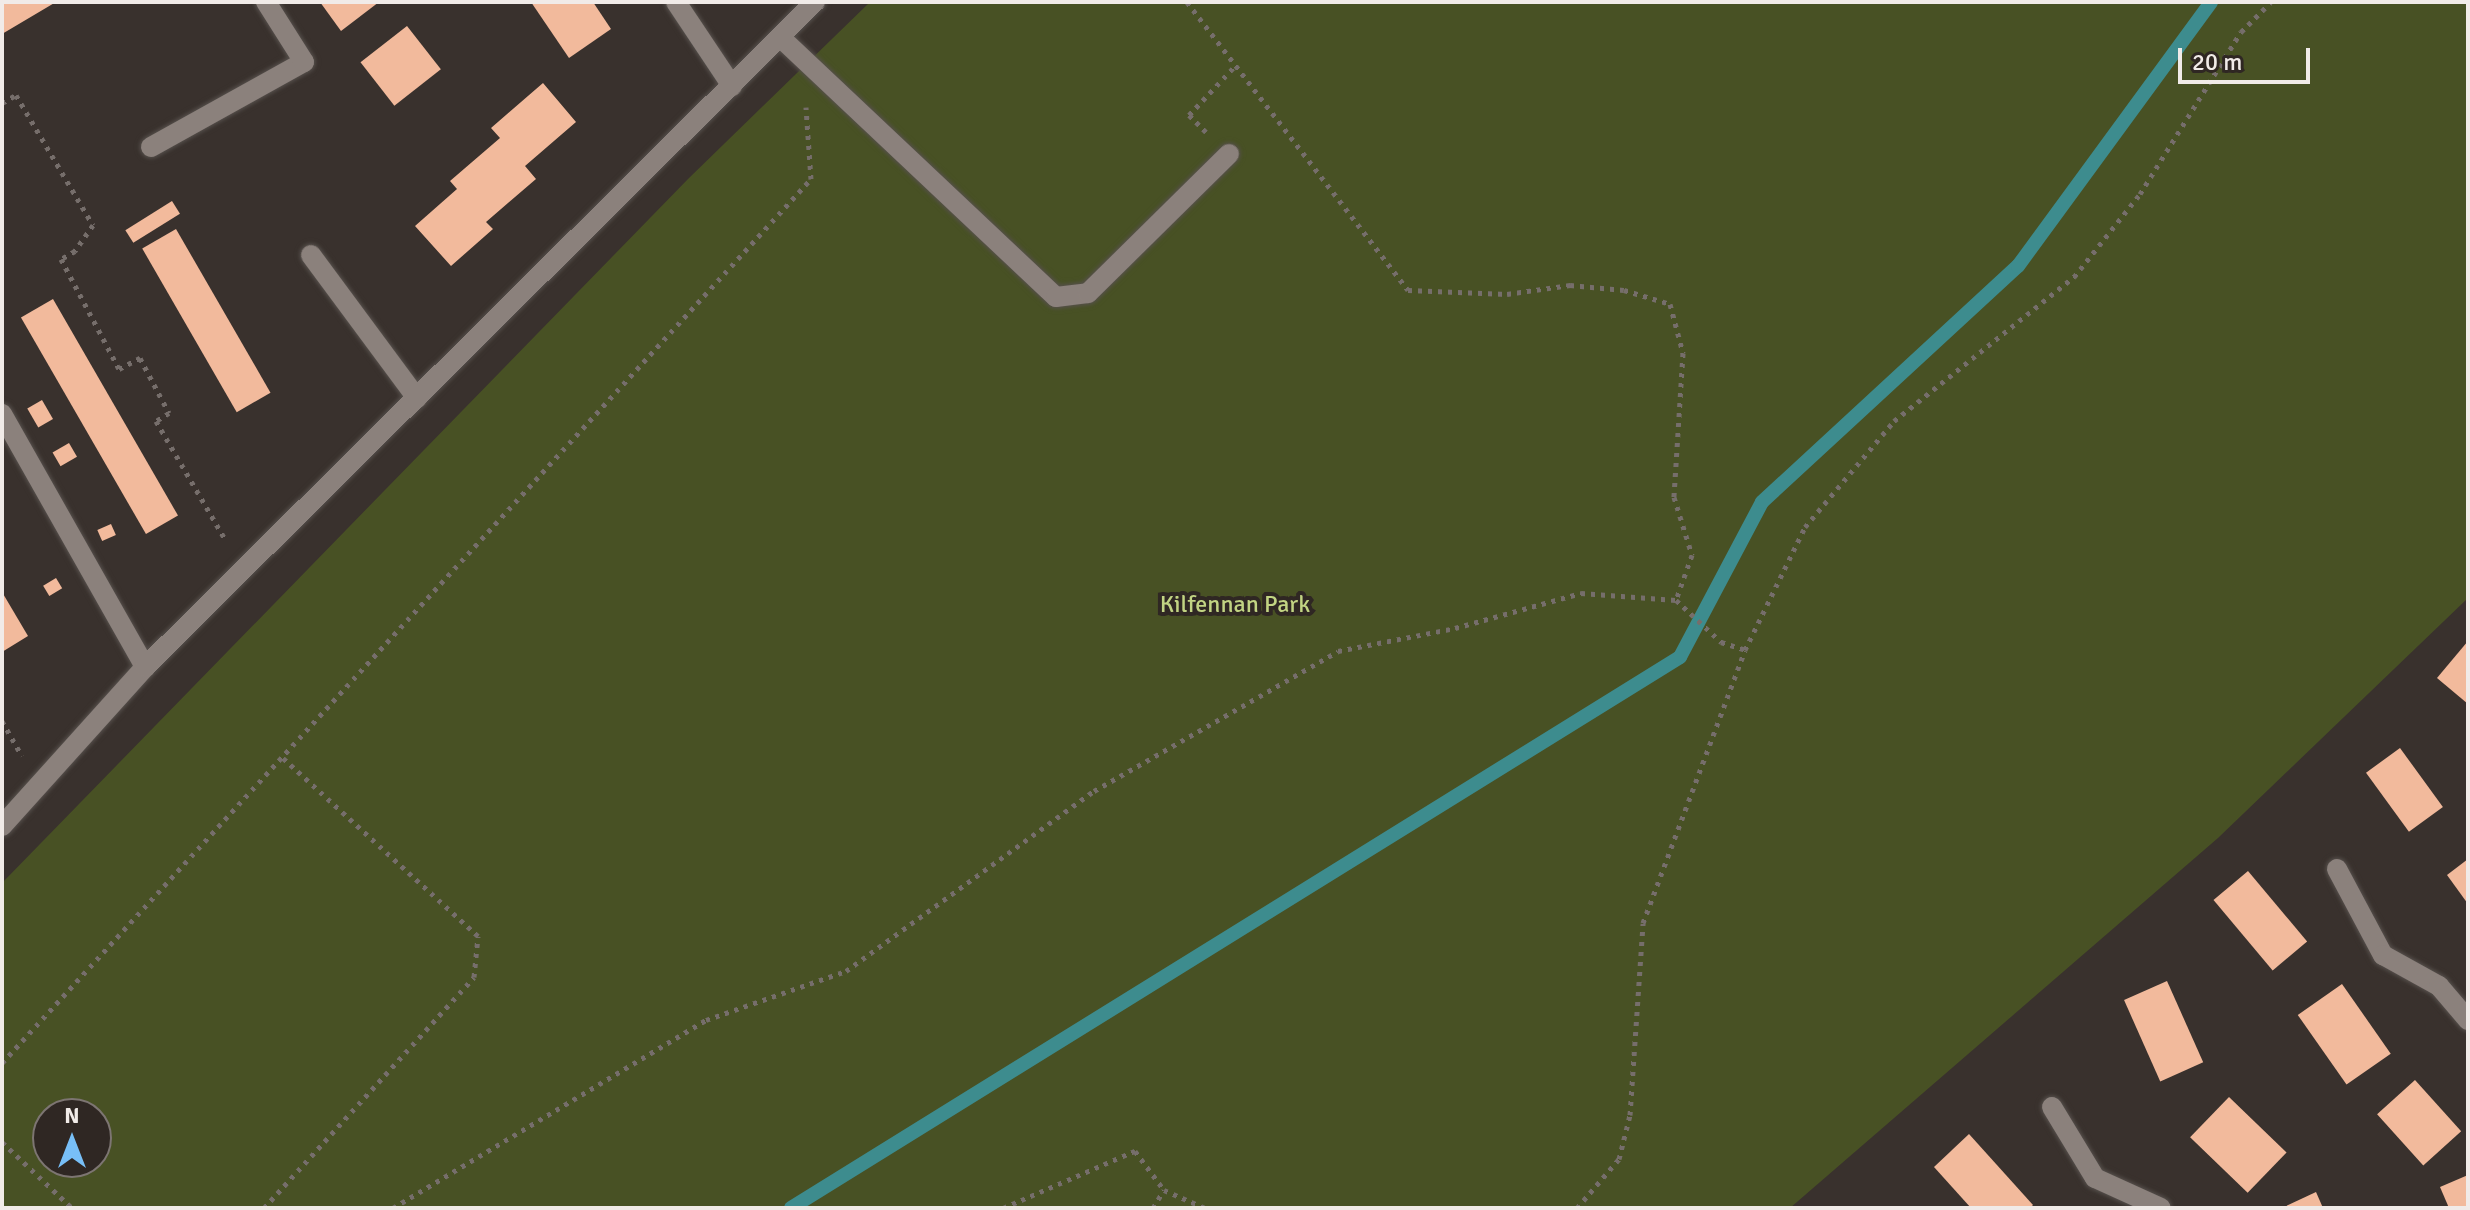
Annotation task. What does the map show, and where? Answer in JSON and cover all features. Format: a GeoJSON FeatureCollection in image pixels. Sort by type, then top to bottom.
{"type":"FeatureCollection","features":[{"type":"Feature","properties":{"kind":"street"},"geometry":{"type":"LineString","coordinates":[[151,147],[304,62],[266,2]]}},
{"type":"Feature","properties":{"kind":"street"},"geometry":{"type":"LineString","coordinates":[[676,2],[732,86]]}},
{"type":"Feature","properties":{"kind":"street"},"geometry":{"type":"LineString","coordinates":[[2,826],[145,667],[815,2]]}},
{"type":"Feature","properties":{"kind":"street"},"geometry":{"type":"LineString","coordinates":[[780,37],[1056,297],[1073,300],[1088,293],[1229,154]]}},
{"type":"Feature","properties":{"kind":"street"},"geometry":{"type":"LineString","coordinates":[[311,255],[417,398]]}},
{"type":"Feature","properties":{"kind":"street"},"geometry":{"type":"LineString","coordinates":[[2,414],[145,667]]}},
{"type":"Feature","properties":{"kind":"street"},"geometry":{"type":"LineString","coordinates":[[2337,869],[2383,955],[2439,986],[2468,1020]]}},
{"type":"Feature","properties":{"kind":"street"},"geometry":{"type":"LineString","coordinates":[[2052,1107],[2095,1178],[2161,1208]]}},
{"type":"Feature","properties":{"kind":"path"},"geometry":{"type":"LineString","coordinates":[[1187,2],[1408,290],[1507,294],[1570,285],[1624,290],[1670,304],[1683,353],[1674,497],[1692,555],[1676,600]]}},
{"type":"Feature","properties":{"kind":"path"},"geometry":{"type":"LineString","coordinates":[[1577,1208],[1619,1159],[1638,1072],[1643,923],[1745,650],[1805,527],[1894,421],[2074,277],[2140,194],[2241,32],[2271,2]]}},
{"type":"Feature","properties":{"kind":"path"},"geometry":{"type":"LineString","coordinates":[[1229,154],[1189,115],[1235,66]]}},
{"type":"Feature","properties":{"kind":"path"},"geometry":{"type":"LineString","coordinates":[[2,1063],[283,758],[341,685],[811,179],[806,93],[821,75]]}},
{"type":"Feature","properties":{"kind":"path"},"geometry":{"type":"LineString","coordinates":[[2,103],[16,95],[93,225],[75,251],[61,259],[119,369],[140,358],[169,413],[156,421],[243,570]]}},
{"type":"Feature","properties":{"kind":"path"},"geometry":{"type":"LineString","coordinates":[[393,1208],[706,1020],[846,971],[1094,791],[1338,651],[1455,628],[1581,593],[1676,600],[1721,642],[1745,650]]}},
{"type":"Feature","properties":{"kind":"path"},"geometry":{"type":"LineString","coordinates":[[264,1208],[474,977],[478,936],[283,758]]}},
{"type":"Feature","properties":{"kind":"path"},"geometry":{"type":"LineString","coordinates":[[2,1142],[72,1208]]}},
{"type":"Feature","properties":{"kind":"path"},"geometry":{"type":"LineString","coordinates":[[1003,1208],[1135,1151],[1164,1190],[1205,1208]]}},
{"type":"Feature","properties":{"kind":"path"},"geometry":{"type":"LineString","coordinates":[[1153,1208],[1164,1190]]}},
{"type":"Feature","properties":{"kind":"green space","name":"Kilfennan Park"},"geometry":{"type":"Polygon","coordinates":[[[870,2],[2468,2],[2468,598],[2218,838],[1790,1208],[2,1208],[2,883],[688,179],[870,2]]]}},
{"type":"Feature","properties":{"kind":"building"},"geometry":{"type":"Polygon","coordinates":[[[2,2],[56,2],[2,34],[2,2]]]}},
{"type":"Feature","properties":{"kind":"building"},"geometry":{"type":"Polygon","coordinates":[[[320,2],[379,2],[341,31],[320,2]]]}},
{"type":"Feature","properties":{"kind":"building"},"geometry":{"type":"Polygon","coordinates":[[[531,2],[593,2],[611,29],[569,58],[531,2]]]}},
{"type":"Feature","properties":{"kind":"building"},"geometry":{"type":"Polygon","coordinates":[[[407,26],[441,69],[394,106],[361,62],[407,26]]]}},
{"type":"Feature","properties":{"kind":"building"},"geometry":{"type":"Polygon","coordinates":[[[543,83],[576,122],[525,166],[536,179],[486,222],[493,229],[451,266],[415,226],[457,189],[450,181],[500,138],[491,128],[543,83]]]}},
{"type":"Feature","properties":{"kind":"building"},"geometry":{"type":"Polygon","coordinates":[[[172,201],[180,214],[133,243],[125,230],[172,201]]]}},
{"type":"Feature","properties":{"kind":"building"},"geometry":{"type":"Polygon","coordinates":[[[176,229],[270,393],[237,412],[142,248],[176,229]]]}},
{"type":"Feature","properties":{"kind":"building"},"geometry":{"type":"Polygon","coordinates":[[[53,299],[178,516],[146,534],[21,318],[53,299]]]}},
{"type":"Feature","properties":{"kind":"building"},"geometry":{"type":"Polygon","coordinates":[[[42,400],[53,419],[38,428],[27,408],[42,400]]]}},
{"type":"Feature","properties":{"kind":"building"},"geometry":{"type":"Polygon","coordinates":[[[69,443],[77,457],[61,466],[53,452],[69,443]]]}},
{"type":"Feature","properties":{"kind":"building"},"geometry":{"type":"Polygon","coordinates":[[[111,524],[116,535],[102,541],[97,530],[111,524]]]}},
{"type":"Feature","properties":{"kind":"building"},"geometry":{"type":"Polygon","coordinates":[[[56,578],[62,588],[49,596],[43,586],[56,578]]]}},
{"type":"Feature","properties":{"kind":"building"},"geometry":{"type":"Polygon","coordinates":[[[2,592],[28,636],[2,652],[2,592]]]}},
{"type":"Feature","properties":{"kind":"building"},"geometry":{"type":"Polygon","coordinates":[[[2468,641],[2468,704],[2437,678],[2468,641]]]}},
{"type":"Feature","properties":{"kind":"building"},"geometry":{"type":"Polygon","coordinates":[[[2400,748],[2443,807],[2409,832],[2366,773],[2400,748]]]}},
{"type":"Feature","properties":{"kind":"building"},"geometry":{"type":"Polygon","coordinates":[[[2468,859],[2468,904],[2447,875],[2468,859]]]}},
{"type":"Feature","properties":{"kind":"building"},"geometry":{"type":"Polygon","coordinates":[[[2248,871],[2307,941],[2273,970],[2214,900],[2248,871]]]}},
{"type":"Feature","properties":{"kind":"building"},"geometry":{"type":"Polygon","coordinates":[[[2167,981],[2203,1062],[2160,1081],[2124,1000],[2167,981]]]}},
{"type":"Feature","properties":{"kind":"building"},"geometry":{"type":"Polygon","coordinates":[[[2342,984],[2391,1054],[2347,1085],[2298,1015],[2342,984]]]}},
{"type":"Feature","properties":{"kind":"building"},"geometry":{"type":"Polygon","coordinates":[[[2415,1080],[2461,1131],[2423,1165],[2377,1114],[2415,1080]]]}},
{"type":"Feature","properties":{"kind":"building"},"geometry":{"type":"Polygon","coordinates":[[[2229,1097],[2287,1153],[2248,1193],[2190,1137],[2229,1097]]]}},
{"type":"Feature","properties":{"kind":"building"},"geometry":{"type":"Polygon","coordinates":[[[1969,1134],[2033,1205],[2030,1208],[1971,1208],[1934,1167],[1969,1134]]]}},
{"type":"Feature","properties":{"kind":"building"},"geometry":{"type":"Polygon","coordinates":[[[2468,1175],[2468,1208],[2449,1208],[2440,1187],[2468,1175]]]}},
{"type":"Feature","properties":{"kind":"building"},"geometry":{"type":"Polygon","coordinates":[[[2316,1192],[2323,1208],[2282,1208],[2316,1192]]]}},
{"type":"Feature","properties":{"kind":"waterway"},"geometry":{"type":"LineString","coordinates":[[791,1208],[1680,657],[1762,502],[2018,266],[2211,2]]}}]}
